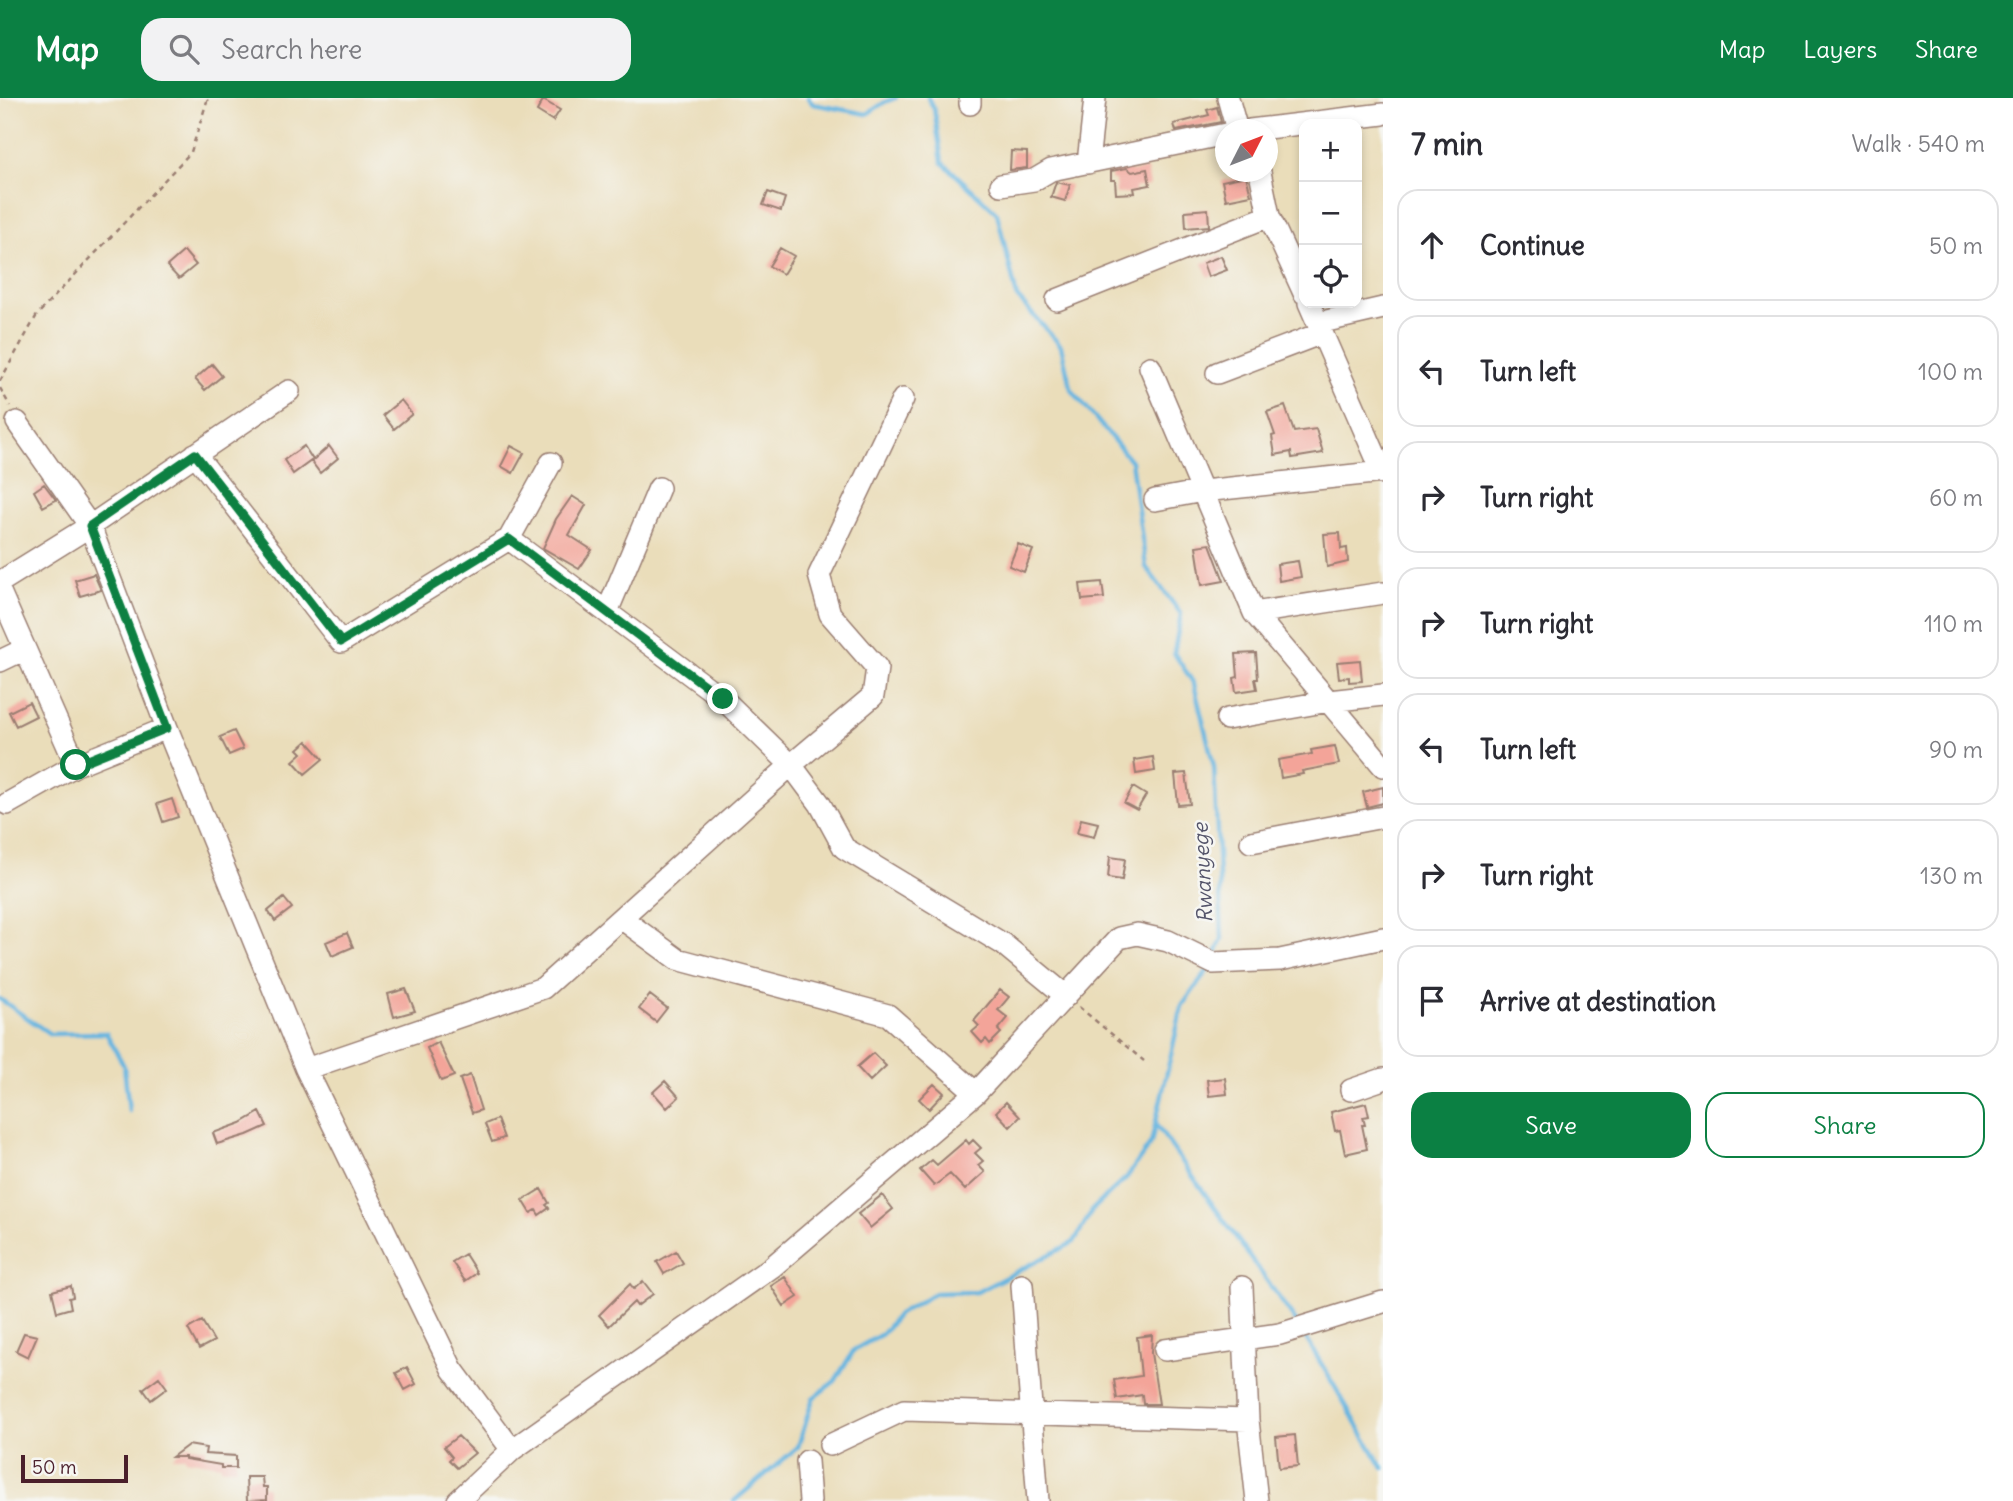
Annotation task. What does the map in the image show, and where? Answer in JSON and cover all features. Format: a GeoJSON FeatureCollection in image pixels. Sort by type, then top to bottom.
{"type":"FeatureCollection","features":[{"type":"Feature","properties":{"kind":"street"},"geometry":{"type":"LineString","coordinates":[[1088,163],[1095,98]]}},
{"type":"Feature","properties":{"kind":"street"},"geometry":{"type":"LineString","coordinates":[[1228,98],[1234,119]]}},
{"type":"Feature","properties":{"kind":"street"},"geometry":{"type":"LineString","coordinates":[[1278,126],[1383,114]]}},
{"type":"Feature","properties":{"kind":"street"},"geometry":{"type":"LineString","coordinates":[[1001,186],[1034,180],[1051,170],[1215,136]]}},
{"type":"Feature","properties":{"kind":"street"},"geometry":{"type":"LineString","coordinates":[[1262,182],[1269,216],[1299,282]]}},
{"type":"Feature","properties":{"kind":"street"},"geometry":{"type":"LineString","coordinates":[[1057,300],[1269,216]]}},
{"type":"Feature","properties":{"kind":"street"},"geometry":{"type":"LineString","coordinates":[[1155,500],[1203,491],[1383,472],[1311,308]]}},
{"type":"Feature","properties":{"kind":"street"},"geometry":{"type":"LineString","coordinates":[[1217,373],[1320,328],[1383,308]]}},
{"type":"Feature","properties":{"kind":"street"},"geometry":{"type":"LineString","coordinates":[[1150,367],[1254,613],[1383,766]]}},
{"type":"Feature","properties":{"kind":"street"},"geometry":{"type":"LineString","coordinates":[[0,582],[90,526],[289,391]]}},
{"type":"Feature","properties":{"kind":"street"},"geometry":{"type":"LineString","coordinates":[[306,1069],[544,988],[791,765],[873,696],[877,668],[830,614],[819,575],[903,399]]}},
{"type":"Feature","properties":{"kind":"street"},"geometry":{"type":"LineString","coordinates":[[18,422],[90,526],[167,728],[306,1069],[452,1369],[512,1450]]}},
{"type":"Feature","properties":{"kind":"street"},"geometry":{"type":"LineString","coordinates":[[195,454],[341,642],[509,539],[551,463]]}},
{"type":"Feature","properties":{"kind":"street"},"geometry":{"type":"LineString","coordinates":[[607,612],[659,488]]}},
{"type":"Feature","properties":{"kind":"street"},"geometry":{"type":"LineString","coordinates":[[509,539],[723,699],[791,765],[820,804],[844,848],[1003,944],[1066,996]]}},
{"type":"Feature","properties":{"kind":"street"},"geometry":{"type":"LineString","coordinates":[[0,592],[76,765]]}},
{"type":"Feature","properties":{"kind":"street"},"geometry":{"type":"LineString","coordinates":[[1254,613],[1383,593]]}},
{"type":"Feature","properties":{"kind":"street"},"geometry":{"type":"LineString","coordinates":[[0,661],[25,649]]}},
{"type":"Feature","properties":{"kind":"street"},"geometry":{"type":"LineString","coordinates":[[1227,719],[1329,701],[1383,695]]}},
{"type":"Feature","properties":{"kind":"street"},"geometry":{"type":"LineString","coordinates":[[7,803],[76,765],[167,728]]}},
{"type":"Feature","properties":{"kind":"street"},"geometry":{"type":"LineString","coordinates":[[1251,842],[1383,817]]}},
{"type":"Feature","properties":{"kind":"street"},"geometry":{"type":"LineString","coordinates":[[621,918],[677,959],[888,1015],[976,1093]]}},
{"type":"Feature","properties":{"kind":"street"},"geometry":{"type":"LineString","coordinates":[[458,1501],[512,1450],[772,1267],[976,1093],[1119,938],[1137,934],[1168,941],[1213,962],[1280,960],[1383,938]]}},
{"type":"Feature","properties":{"kind":"street"},"geometry":{"type":"LineString","coordinates":[[1351,1090],[1383,1079]]}},
{"type":"Feature","properties":{"kind":"street"},"geometry":{"type":"LineString","coordinates":[[1022,1285],[1038,1501]]}},
{"type":"Feature","properties":{"kind":"street"},"geometry":{"type":"LineString","coordinates":[[1242,1287],[1248,1420],[1257,1501]]}},
{"type":"Feature","properties":{"kind":"street"},"geometry":{"type":"LineString","coordinates":[[1165,1350],[1280,1334],[1383,1302]]}},
{"type":"Feature","properties":{"kind":"street"},"geometry":{"type":"LineString","coordinates":[[830,1444],[904,1410],[1248,1420]]}},
{"type":"Feature","properties":{"kind":"street"},"geometry":{"type":"LineString","coordinates":[[807,1461],[810,1501]]}},
{"type":"Feature","properties":{"kind":"path"},"geometry":{"type":"LineString","coordinates":[[0,381],[37,315],[191,152],[208,98]]}},
{"type":"Feature","properties":{"kind":"path"},"geometry":{"type":"LineString","coordinates":[[0,387],[18,422]]}},
{"type":"Feature","properties":{"kind":"path"},"geometry":{"type":"LineString","coordinates":[[1066,996],[1144,1061]]}},
{"type":"Feature","properties":{"kind":"building"},"geometry":{"type":"Polygon","coordinates":[[[543,100],[560,110],[553,121],[537,111],[543,100]]]}},
{"type":"Feature","properties":{"kind":"building"},"geometry":{"type":"Polygon","coordinates":[[[1217,107],[1220,119],[1215,119],[1215,123],[1176,131],[1174,124],[1209,115],[1207,110],[1217,107]]]}},
{"type":"Feature","properties":{"kind":"building"},"geometry":{"type":"Polygon","coordinates":[[[1011,151],[1027,152],[1027,168],[1010,170],[1011,151]]]}},
{"type":"Feature","properties":{"kind":"building"},"geometry":{"type":"Polygon","coordinates":[[[1127,168],[1132,172],[1147,169],[1150,185],[1134,188],[1135,193],[1116,194],[1111,171],[1127,168]]]}},
{"type":"Feature","properties":{"kind":"building"},"geometry":{"type":"Polygon","coordinates":[[[1056,182],[1070,185],[1065,201],[1051,197],[1056,182]]]}},
{"type":"Feature","properties":{"kind":"building"},"geometry":{"type":"Polygon","coordinates":[[[1222,182],[1248,182],[1251,195],[1226,200],[1222,182]]]}},
{"type":"Feature","properties":{"kind":"building"},"geometry":{"type":"Polygon","coordinates":[[[768,192],[785,198],[781,211],[763,205],[768,192]]]}},
{"type":"Feature","properties":{"kind":"building"},"geometry":{"type":"Polygon","coordinates":[[[1208,209],[1209,226],[1186,228],[1185,211],[1208,209]]]}},
{"type":"Feature","properties":{"kind":"building"},"geometry":{"type":"Polygon","coordinates":[[[780,248],[794,256],[783,274],[769,266],[780,248]]]}},
{"type":"Feature","properties":{"kind":"building"},"geometry":{"type":"Polygon","coordinates":[[[184,251],[196,265],[179,279],[167,266],[184,251]]]}},
{"type":"Feature","properties":{"kind":"building"},"geometry":{"type":"Polygon","coordinates":[[[1221,256],[1227,270],[1208,277],[1203,263],[1221,256]]]}},
{"type":"Feature","properties":{"kind":"building"},"geometry":{"type":"Polygon","coordinates":[[[212,364],[222,376],[205,390],[195,379],[212,364]]]}},
{"type":"Feature","properties":{"kind":"building"},"geometry":{"type":"Polygon","coordinates":[[[401,400],[412,414],[394,429],[383,415],[401,400]]]}},
{"type":"Feature","properties":{"kind":"building"},"geometry":{"type":"Polygon","coordinates":[[[1285,406],[1294,432],[1316,429],[1323,453],[1292,458],[1291,452],[1275,455],[1272,436],[1275,435],[1267,412],[1285,406]]]}},
{"type":"Feature","properties":{"kind":"building"},"geometry":{"type":"Polygon","coordinates":[[[304,446],[313,460],[329,446],[338,458],[320,473],[311,461],[293,474],[284,460],[304,446]]]}},
{"type":"Feature","properties":{"kind":"building"},"geometry":{"type":"Polygon","coordinates":[[[511,446],[524,453],[513,473],[501,466],[511,446]]]}},
{"type":"Feature","properties":{"kind":"building"},"geometry":{"type":"Polygon","coordinates":[[[44,484],[56,500],[43,507],[34,491],[44,484]]]}},
{"type":"Feature","properties":{"kind":"building"},"geometry":{"type":"Polygon","coordinates":[[[572,496],[586,505],[569,535],[592,550],[579,569],[543,548],[556,519],[572,496]]]}},
{"type":"Feature","properties":{"kind":"building"},"geometry":{"type":"Polygon","coordinates":[[[1340,533],[1341,549],[1347,548],[1348,562],[1327,567],[1324,534],[1340,533]]]}},
{"type":"Feature","properties":{"kind":"building"},"geometry":{"type":"Polygon","coordinates":[[[1018,544],[1033,550],[1024,572],[1009,566],[1018,544]]]}},
{"type":"Feature","properties":{"kind":"building"},"geometry":{"type":"Polygon","coordinates":[[[1210,544],[1224,581],[1202,585],[1196,546],[1210,544]]]}},
{"type":"Feature","properties":{"kind":"building"},"geometry":{"type":"Polygon","coordinates":[[[1298,561],[1301,577],[1279,581],[1277,564],[1298,561]]]}},
{"type":"Feature","properties":{"kind":"building"},"geometry":{"type":"Polygon","coordinates":[[[94,574],[101,590],[80,596],[75,580],[94,574]]]}},
{"type":"Feature","properties":{"kind":"building"},"geometry":{"type":"Polygon","coordinates":[[[1102,582],[1104,598],[1082,600],[1080,584],[1102,582]]]}},
{"type":"Feature","properties":{"kind":"building"},"geometry":{"type":"Polygon","coordinates":[[[1256,653],[1257,689],[1236,692],[1236,654],[1256,653]]]}},
{"type":"Feature","properties":{"kind":"building"},"geometry":{"type":"Polygon","coordinates":[[[1360,660],[1362,681],[1349,682],[1349,677],[1339,678],[1337,662],[1360,660]]]}},
{"type":"Feature","properties":{"kind":"building"},"geometry":{"type":"Polygon","coordinates":[[[29,702],[36,716],[16,726],[9,712],[29,702]]]}},
{"type":"Feature","properties":{"kind":"building"},"geometry":{"type":"Polygon","coordinates":[[[234,731],[243,749],[229,755],[220,737],[234,731]]]}},
{"type":"Feature","properties":{"kind":"building"},"geometry":{"type":"Polygon","coordinates":[[[307,741],[323,759],[305,774],[293,761],[302,753],[298,749],[307,741]]]}},
{"type":"Feature","properties":{"kind":"building"},"geometry":{"type":"Polygon","coordinates":[[[1335,746],[1339,764],[1281,778],[1278,760],[1312,754],[1311,750],[1335,746]]]}},
{"type":"Feature","properties":{"kind":"building"},"geometry":{"type":"Polygon","coordinates":[[[1153,757],[1155,771],[1136,774],[1134,760],[1153,757]]]}},
{"type":"Feature","properties":{"kind":"building"},"geometry":{"type":"Polygon","coordinates":[[[1186,773],[1190,804],[1178,805],[1175,774],[1186,773]]]}},
{"type":"Feature","properties":{"kind":"building"},"geometry":{"type":"Polygon","coordinates":[[[1133,787],[1146,795],[1137,810],[1124,803],[1133,787]]]}},
{"type":"Feature","properties":{"kind":"building"},"geometry":{"type":"Polygon","coordinates":[[[1383,787],[1383,803],[1367,807],[1363,792],[1383,787]]]}},
{"type":"Feature","properties":{"kind":"building"},"geometry":{"type":"Polygon","coordinates":[[[172,799],[178,817],[163,822],[157,804],[172,799]]]}},
{"type":"Feature","properties":{"kind":"building"},"geometry":{"type":"Polygon","coordinates":[[[1081,819],[1098,823],[1094,837],[1077,833],[1081,819]]]}},
{"type":"Feature","properties":{"kind":"building"},"geometry":{"type":"Polygon","coordinates":[[[1110,857],[1125,859],[1122,880],[1108,878],[1110,857]]]}},
{"type":"Feature","properties":{"kind":"building"},"geometry":{"type":"Polygon","coordinates":[[[284,898],[292,908],[275,921],[268,911],[284,898]]]}},
{"type":"Feature","properties":{"kind":"building"},"geometry":{"type":"Polygon","coordinates":[[[347,933],[353,947],[332,956],[326,942],[347,933]]]}},
{"type":"Feature","properties":{"kind":"building"},"geometry":{"type":"Polygon","coordinates":[[[406,989],[415,1011],[394,1017],[388,994],[406,989]]]}},
{"type":"Feature","properties":{"kind":"building"},"geometry":{"type":"Polygon","coordinates":[[[1000,990],[1009,997],[998,1010],[1008,1018],[998,1030],[1001,1033],[990,1044],[986,1039],[982,1043],[972,1032],[979,1026],[974,1021],[1000,990]]]}},
{"type":"Feature","properties":{"kind":"building"},"geometry":{"type":"Polygon","coordinates":[[[650,995],[667,1008],[656,1022],[639,1009],[650,995]]]}},
{"type":"Feature","properties":{"kind":"building"},"geometry":{"type":"Polygon","coordinates":[[[438,1042],[454,1076],[441,1081],[427,1048],[438,1042]]]}},
{"type":"Feature","properties":{"kind":"building"},"geometry":{"type":"Polygon","coordinates":[[[873,1053],[886,1066],[870,1081],[857,1067],[873,1053]]]}},
{"type":"Feature","properties":{"kind":"building"},"geometry":{"type":"Polygon","coordinates":[[[470,1075],[481,1110],[472,1113],[460,1079],[470,1075]]]}},
{"type":"Feature","properties":{"kind":"building"},"geometry":{"type":"Polygon","coordinates":[[[1225,1078],[1227,1094],[1209,1096],[1207,1080],[1225,1078]]]}},
{"type":"Feature","properties":{"kind":"building"},"geometry":{"type":"Polygon","coordinates":[[[665,1081],[679,1097],[667,1108],[653,1092],[665,1081]]]}},
{"type":"Feature","properties":{"kind":"building"},"geometry":{"type":"Polygon","coordinates":[[[934,1084],[944,1093],[929,1109],[919,1099],[934,1084]]]}},
{"type":"Feature","properties":{"kind":"building"},"geometry":{"type":"Polygon","coordinates":[[[1006,1102],[1020,1117],[1010,1127],[996,1112],[1006,1102]]]}},
{"type":"Feature","properties":{"kind":"building"},"geometry":{"type":"Polygon","coordinates":[[[1366,1103],[1369,1116],[1363,1117],[1365,1125],[1362,1125],[1367,1149],[1345,1154],[1340,1130],[1335,1131],[1331,1112],[1366,1103]]]}},
{"type":"Feature","properties":{"kind":"building"},"geometry":{"type":"Polygon","coordinates":[[[260,1112],[267,1126],[217,1144],[213,1133],[241,1123],[260,1112]]]}},
{"type":"Feature","properties":{"kind":"building"},"geometry":{"type":"Polygon","coordinates":[[[497,1119],[504,1138],[492,1142],[485,1124],[497,1119]]]}},
{"type":"Feature","properties":{"kind":"building"},"geometry":{"type":"Polygon","coordinates":[[[966,1140],[969,1144],[973,1140],[981,1148],[975,1153],[983,1161],[978,1165],[985,1172],[965,1190],[950,1174],[934,1186],[920,1170],[932,1160],[937,1165],[966,1140]]]}},
{"type":"Feature","properties":{"kind":"building"},"geometry":{"type":"Polygon","coordinates":[[[541,1189],[549,1208],[539,1215],[536,1210],[531,1213],[523,1200],[541,1189]]]}},
{"type":"Feature","properties":{"kind":"building"},"geometry":{"type":"Polygon","coordinates":[[[882,1195],[893,1209],[870,1228],[858,1214],[882,1195]]]}},
{"type":"Feature","properties":{"kind":"building"},"geometry":{"type":"Polygon","coordinates":[[[676,1251],[683,1263],[664,1274],[657,1262],[676,1251]]]}},
{"type":"Feature","properties":{"kind":"building"},"geometry":{"type":"Polygon","coordinates":[[[465,1254],[477,1273],[465,1281],[452,1262],[465,1254]]]}},
{"type":"Feature","properties":{"kind":"building"},"geometry":{"type":"Polygon","coordinates":[[[785,1277],[798,1297],[784,1306],[771,1286],[785,1277]]]}},
{"type":"Feature","properties":{"kind":"building"},"geometry":{"type":"Polygon","coordinates":[[[643,1281],[653,1294],[637,1306],[634,1302],[609,1326],[599,1315],[630,1284],[634,1289],[643,1281]]]}},
{"type":"Feature","properties":{"kind":"building"},"geometry":{"type":"Polygon","coordinates":[[[71,1286],[71,1308],[57,1312],[52,1291],[71,1286]]]}},
{"type":"Feature","properties":{"kind":"building"},"geometry":{"type":"Polygon","coordinates":[[[202,1321],[214,1341],[199,1349],[188,1329],[202,1321]]]}},
{"type":"Feature","properties":{"kind":"building"},"geometry":{"type":"Polygon","coordinates":[[[24,1333],[37,1336],[28,1357],[16,1351],[24,1333]]]}},
{"type":"Feature","properties":{"kind":"building"},"geometry":{"type":"Polygon","coordinates":[[[1152,1335],[1151,1353],[1159,1404],[1143,1404],[1142,1395],[1117,1399],[1114,1380],[1141,1376],[1137,1337],[1152,1335]]]}},
{"type":"Feature","properties":{"kind":"building"},"geometry":{"type":"Polygon","coordinates":[[[407,1367],[416,1384],[405,1390],[396,1373],[407,1367]]]}},
{"type":"Feature","properties":{"kind":"building"},"geometry":{"type":"Polygon","coordinates":[[[159,1377],[167,1388],[151,1400],[143,1389],[159,1377]]]}},
{"type":"Feature","properties":{"kind":"building"},"geometry":{"type":"Polygon","coordinates":[[[1295,1435],[1298,1466],[1279,1468],[1276,1437],[1295,1435]]]}},
{"type":"Feature","properties":{"kind":"building"},"geometry":{"type":"Polygon","coordinates":[[[458,1436],[475,1453],[457,1468],[449,1460],[452,1457],[444,1447],[458,1436]]]}},
{"type":"Feature","properties":{"kind":"building"},"geometry":{"type":"Polygon","coordinates":[[[188,1445],[206,1448],[205,1454],[236,1456],[236,1468],[221,1468],[221,1465],[172,1457],[188,1445]]]}},
{"type":"Feature","properties":{"kind":"building"},"geometry":{"type":"Polygon","coordinates":[[[246,1477],[262,1477],[263,1487],[267,1487],[267,1500],[247,1501],[246,1477]]]}},
{"type":"Feature","properties":{"kind":"waterway","name":"Rwanyege"},"geometry":{"type":"LineString","coordinates":[[808,98],[813,104],[867,114],[896,98]]}},
{"type":"Feature","properties":{"kind":"waterway","name":"Rwanyege"},"geometry":{"type":"LineString","coordinates":[[928,98],[934,109],[942,162],[997,213],[1017,297],[1061,346],[1071,389],[1131,461],[1146,567],[1181,614],[1174,653],[1194,684],[1214,767],[1222,939],[1215,956]]}},
{"type":"Feature","properties":{"kind":"waterway","name":"Rwanyege"},"geometry":{"type":"LineString","coordinates":[[734,1501],[798,1447],[813,1398],[835,1381],[854,1350],[882,1334],[898,1314],[935,1293],[977,1292],[1074,1242],[1093,1209],[1127,1177],[1151,1143],[1182,1006],[1210,967]]}},
{"type":"Feature","properties":{"kind":"waterway"},"geometry":{"type":"LineString","coordinates":[[0,999],[50,1034],[106,1033],[124,1066],[129,1111]]}},
{"type":"Feature","properties":{"kind":"waterway"},"geometry":{"type":"LineString","coordinates":[[1156,1125],[1297,1323]]}},
{"type":"Feature","properties":{"kind":"waterway"},"geometry":{"type":"LineString","coordinates":[[1303,1333],[1383,1468]]}},
{"type":"Feature","properties":{"kind":"route"},"geometry":{"type":"LineString","coordinates":[[76,765],[167,728],[90,526],[195,454],[341,642],[509,539],[723,699]]}}]}
